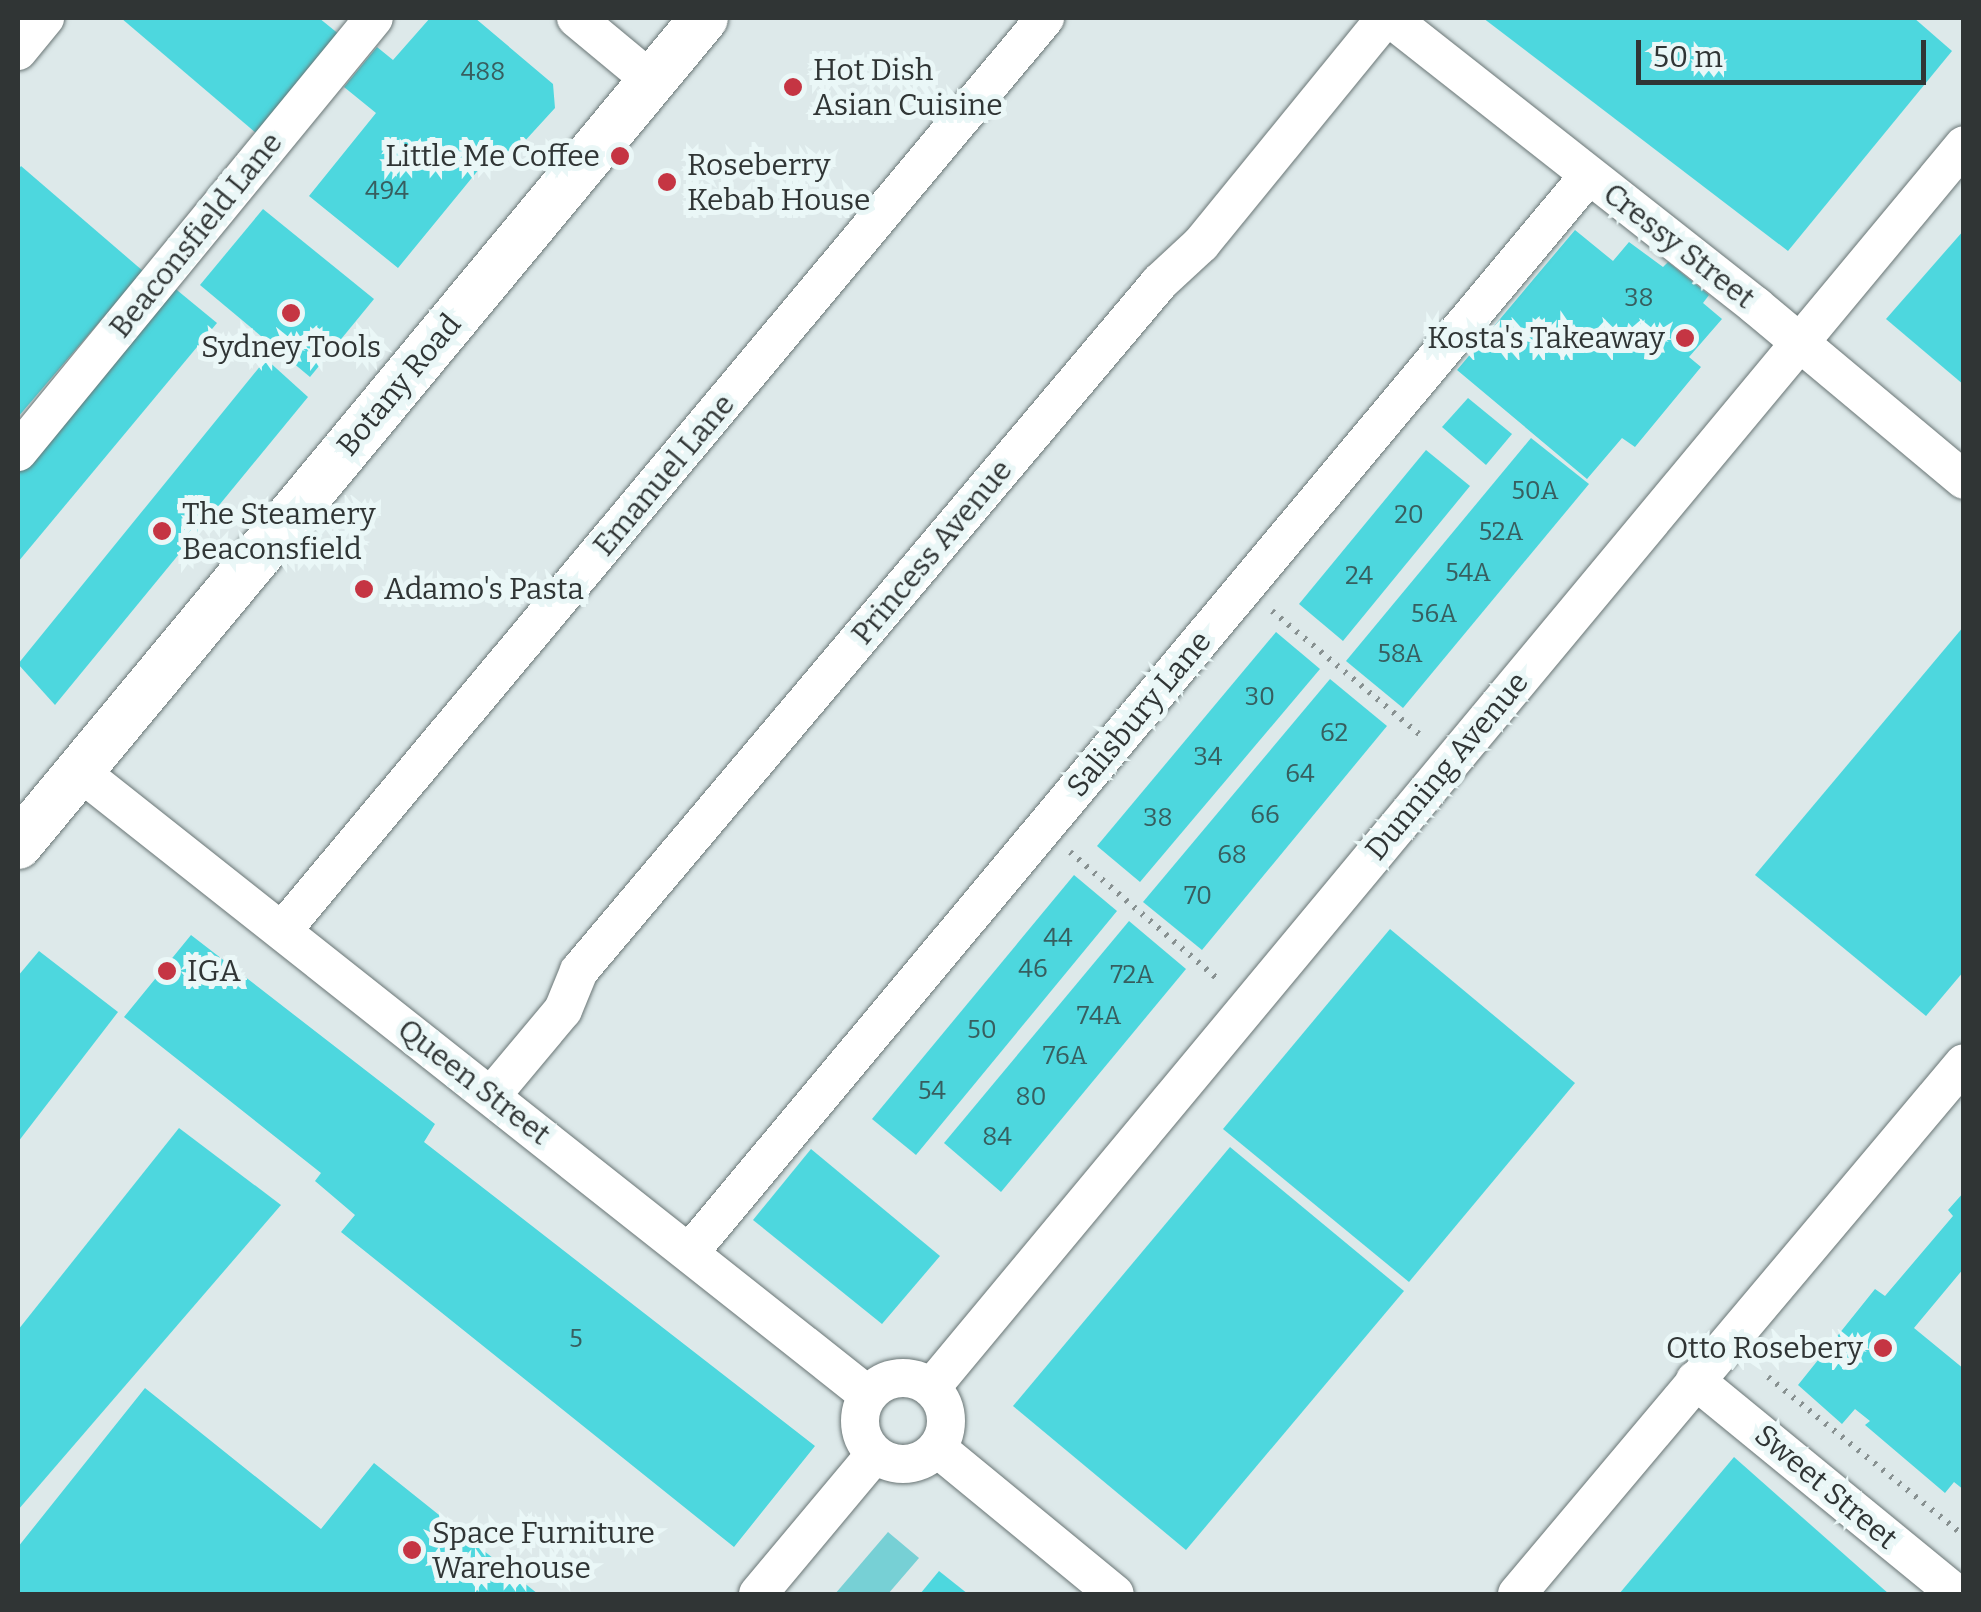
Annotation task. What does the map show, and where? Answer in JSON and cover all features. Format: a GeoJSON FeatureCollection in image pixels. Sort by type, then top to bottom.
{"type":"FeatureCollection","features":[{"type":"Feature","properties":{"kind":"main road","name":"Botany Road"},"geometry":{"type":"LineString","coordinates":[[18,844],[704,18]]}},
{"type":"Feature","properties":{"kind":"street"},"geometry":{"type":"LineString","coordinates":[[18,51],[46,18]]}},
{"type":"Feature","properties":{"kind":"street","name":"Beaconsfield Lane"},"geometry":{"type":"LineString","coordinates":[[18,452],[374,18]]}},
{"type":"Feature","properties":{"kind":"street"},"geometry":{"type":"LineString","coordinates":[[576,18],[652,81]]}},
{"type":"Feature","properties":{"kind":"street","name":"Emanuel Lane"},"geometry":{"type":"LineString","coordinates":[[282,931],[1045,18]]}},
{"type":"Feature","properties":{"kind":"street","name":"Cressy Street"},"geometry":{"type":"LineString","coordinates":[[1387,18],[1799,343],[1964,480]]}},
{"type":"Feature","properties":{"kind":"street","name":"Princess Avenue"},"geometry":{"type":"LineString","coordinates":[[491,1096],[563,1010],[579,971],[1160,282],[1201,244],[1387,18]]}},
{"type":"Feature","properties":{"kind":"street","name":"Dunning Avenue"},"geometry":{"type":"LineString","coordinates":[[932,1388],[1964,145]]}},
{"type":"Feature","properties":{"kind":"street","name":"Salisbury Lane"},"geometry":{"type":"LineString","coordinates":[[689,1252],[1589,175]]}},
{"type":"Feature","properties":{"kind":"street","name":"Queen Street"},"geometry":{"type":"LineString","coordinates":[[79,771],[868,1394]]}},
{"type":"Feature","properties":{"kind":"street"},"geometry":{"type":"LineString","coordinates":[[1517,1594],[1964,1063]]}},
{"type":"Feature","properties":{"kind":"street"},"geometry":{"type":"LineString","coordinates":[[899,1378],[932,1388],[945,1410],[937,1448],[908,1464],[876,1454],[861,1432],[868,1394],[899,1378]]}},
{"type":"Feature","properties":{"kind":"street","name":"Sweet Street"},"geometry":{"type":"LineString","coordinates":[[1695,1380],[1956,1594]]}},
{"type":"Feature","properties":{"kind":"street"},"geometry":{"type":"LineString","coordinates":[[937,1448],[1115,1594]]}},
{"type":"Feature","properties":{"kind":"street"},"geometry":{"type":"LineString","coordinates":[[758,1594],[876,1454]]}},
{"type":"Feature","properties":{"kind":"path"},"geometry":{"type":"LineString","coordinates":[[1244,588],[1452,761]]}},
{"type":"Feature","properties":{"kind":"path"},"geometry":{"type":"LineString","coordinates":[[1043,828],[1249,1006]]}},
{"type":"Feature","properties":{"kind":"path"},"geometry":{"type":"LineString","coordinates":[[1768,1376],[1964,1536]]}},
{"type":"Feature","properties":{"kind":"shaded area"},"geometry":{"type":"Polygon","coordinates":[[[888,1532],[919,1558],[888,1594],[835,1594],[888,1532]]]}},
{"type":"Feature","properties":{"kind":"building"},"geometry":{"type":"Polygon","coordinates":[[[121,18],[319,18],[340,35],[256,133],[121,18]]]}},
{"type":"Feature","properties":{"kind":"building"},"geometry":{"type":"Polygon","coordinates":[[[430,18],[475,18],[553,84],[555,108],[512,155],[498,146],[398,268],[309,196],[376,113],[344,87],[377,47],[393,60],[430,18]]]}},
{"type":"Feature","properties":{"kind":"building"},"geometry":{"type":"Polygon","coordinates":[[[1483,18],[1914,18],[1952,51],[1788,251],[1483,18]]]}},
{"type":"Feature","properties":{"kind":"building"},"geometry":{"type":"Polygon","coordinates":[[[21,166],[143,271],[18,417],[18,170],[21,166]]]}},
{"type":"Feature","properties":{"kind":"building"},"geometry":{"type":"Polygon","coordinates":[[[263,209],[374,299],[310,377],[200,285],[263,209]]]}},
{"type":"Feature","properties":{"kind":"building"},"geometry":{"type":"Polygon","coordinates":[[[1575,230],[1613,261],[1629,242],[1663,267],[1668,262],[1709,295],[1703,303],[1722,319],[1689,357],[1701,367],[1635,447],[1622,438],[1587,479],[1457,370],[1575,230]]]}},
{"type":"Feature","properties":{"kind":"building"},"geometry":{"type":"Polygon","coordinates":[[[1964,230],[1964,385],[1886,319],[1964,230]]]}},
{"type":"Feature","properties":{"kind":"building"},"geometry":{"type":"Polygon","coordinates":[[[172,286],[217,323],[18,562],[18,473],[172,286]]]}},
{"type":"Feature","properties":{"kind":"building","name":"The Steamery Beaconsfield"},"geometry":{"type":"Polygon","coordinates":[[[266,359],[308,397],[55,705],[18,664],[266,359]]]}},
{"type":"Feature","properties":{"kind":"building"},"geometry":{"type":"Polygon","coordinates":[[[1468,398],[1512,434],[1486,465],[1442,427],[1468,398]]]}},
{"type":"Feature","properties":{"kind":"building"},"geometry":{"type":"Polygon","coordinates":[[[1531,438],[1589,484],[1403,708],[1346,661],[1531,438]]]}},
{"type":"Feature","properties":{"kind":"building"},"geometry":{"type":"Polygon","coordinates":[[[1426,450],[1470,486],[1343,641],[1299,604],[1426,450]]]}},
{"type":"Feature","properties":{"kind":"building"},"geometry":{"type":"Polygon","coordinates":[[[1964,626],[1964,971],[1926,1016],[1755,875],[1964,626]]]}},
{"type":"Feature","properties":{"kind":"building"},"geometry":{"type":"Polygon","coordinates":[[[1276,632],[1320,669],[1140,882],[1097,846],[1276,632]]]}},
{"type":"Feature","properties":{"kind":"building"},"geometry":{"type":"Polygon","coordinates":[[[1330,679],[1387,726],[1202,950],[1143,902],[1330,679]]]}},
{"type":"Feature","properties":{"kind":"building"},"geometry":{"type":"Polygon","coordinates":[[[1074,875],[1117,911],[916,1155],[872,1119],[1074,875]]]}},
{"type":"Feature","properties":{"kind":"building"},"geometry":{"type":"Polygon","coordinates":[[[1129,921],[1186,969],[1001,1192],[944,1143],[1129,921]]]}},
{"type":"Feature","properties":{"kind":"building"},"geometry":{"type":"Polygon","coordinates":[[[1390,929],[1575,1083],[1409,1282],[1223,1129],[1390,929]]]}},
{"type":"Feature","properties":{"kind":"building"},"geometry":{"type":"Polygon","coordinates":[[[191,935],[435,1124],[424,1142],[815,1446],[734,1547],[341,1232],[355,1215],[315,1181],[321,1173],[124,1017],[191,935]]]}},
{"type":"Feature","properties":{"kind":"building"},"geometry":{"type":"Polygon","coordinates":[[[39,951],[118,1012],[18,1142],[18,976],[39,951]]]}},
{"type":"Feature","properties":{"kind":"building"},"geometry":{"type":"Polygon","coordinates":[[[179,1128],[281,1205],[18,1510],[18,1330],[179,1128]]]}},
{"type":"Feature","properties":{"kind":"building"},"geometry":{"type":"Polygon","coordinates":[[[1230,1147],[1404,1291],[1186,1550],[1013,1406],[1230,1147]]]}},
{"type":"Feature","properties":{"kind":"building"},"geometry":{"type":"Polygon","coordinates":[[[811,1149],[940,1256],[882,1324],[753,1220],[811,1149]]]}},
{"type":"Feature","properties":{"kind":"building","name":"Otto Rosebery"},"geometry":{"type":"Polygon","coordinates":[[[1964,1192],[1964,1268],[1914,1328],[1964,1369],[1964,1490],[1954,1482],[1945,1493],[1865,1425],[1870,1421],[1855,1409],[1842,1424],[1798,1385],[1875,1289],[1885,1296],[1953,1216],[1948,1210],[1964,1192]]]}},
{"type":"Feature","properties":{"kind":"building"},"geometry":{"type":"Polygon","coordinates":[[[145,1388],[321,1529],[374,1463],[538,1594],[18,1594],[18,1547],[145,1388]]]}},
{"type":"Feature","properties":{"kind":"building"},"geometry":{"type":"Polygon","coordinates":[[[1734,1457],[1889,1594],[1619,1594],[1734,1457]]]}},
{"type":"Feature","properties":{"kind":"building"},"geometry":{"type":"Polygon","coordinates":[[[939,1571],[968,1594],[920,1594],[939,1571]]]}},
{"type":"Feature","properties":{"kind":"place","name":"Hot Dish Asian Cuisine"},"geometry":{"type":"Point","coordinates":[793,87]}},
{"type":"Feature","properties":{"kind":"place","name":"Little Me Coffee"},"geometry":{"type":"Point","coordinates":[620,156]}},
{"type":"Feature","properties":{"kind":"place","name":"Roseberry Kebab House"},"geometry":{"type":"Point","coordinates":[667,182]}},
{"type":"Feature","properties":{"kind":"place","name":"Sydney Tools"},"geometry":{"type":"Point","coordinates":[291,313]}},
{"type":"Feature","properties":{"kind":"place","name":"Kosta's Takeaway"},"geometry":{"type":"Point","coordinates":[1685,338]}},
{"type":"Feature","properties":{"kind":"place","name":"The Steamery Beaconsfield"},"geometry":{"type":"Point","coordinates":[162,531]}},
{"type":"Feature","properties":{"kind":"place","name":"Adamo's Pasta"},"geometry":{"type":"Point","coordinates":[364,589]}},
{"type":"Feature","properties":{"kind":"place","name":"IGA"},"geometry":{"type":"Point","coordinates":[167,971]}},
{"type":"Feature","properties":{"kind":"place","name":"Otto Rosebery"},"geometry":{"type":"Point","coordinates":[1883,1348]}},
{"type":"Feature","properties":{"kind":"place","name":"Space Furniture Warehouse"},"geometry":{"type":"Point","coordinates":[412,1550]}}]}
